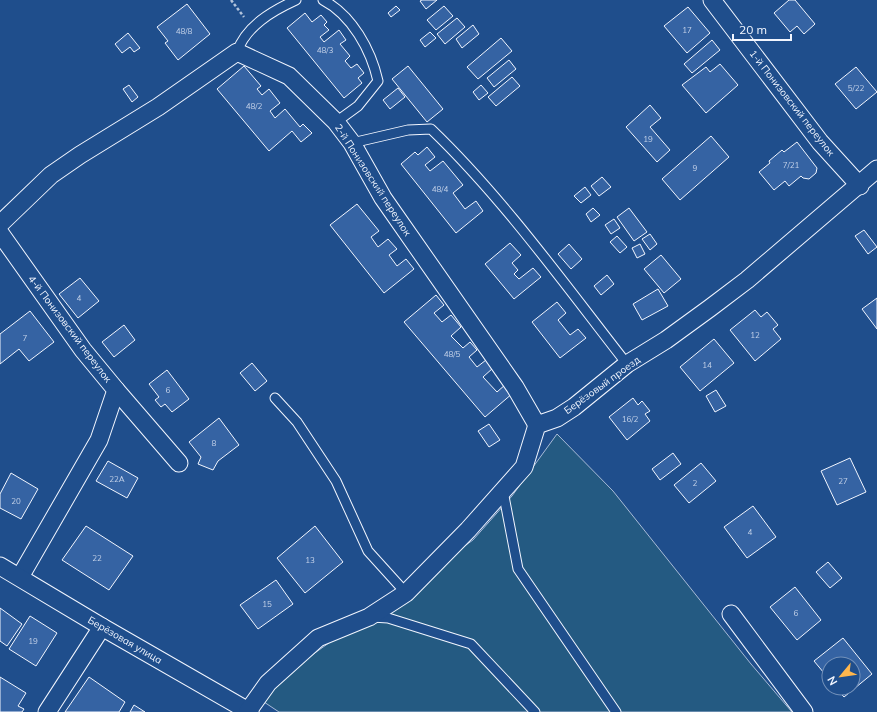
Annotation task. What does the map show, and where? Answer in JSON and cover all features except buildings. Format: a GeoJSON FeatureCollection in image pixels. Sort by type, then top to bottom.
{"type":"FeatureCollection","features":[{"type":"Feature","properties":{"kind":"street","name":"1-й Понизовский переулок"},"geometry":{"type":"LineString","coordinates":[[712,0],[820,142],[860,186]]}},
{"type":"Feature","properties":{"kind":"street","name":"2-й Понизовский переулок"},"geometry":{"type":"LineString","coordinates":[[237,52],[289,76],[336,122],[352,143],[383,198],[515,387],[537,425]]}},
{"type":"Feature","properties":{"kind":"street"},"geometry":{"type":"LineString","coordinates":[[0,224],[51,175],[80,155],[158,107],[237,52]]}},
{"type":"Feature","properties":{"kind":"street","name":"Берёзовый проезд"},"geometry":{"type":"LineString","coordinates":[[537,425],[557,418],[574,407],[627,364],[666,340],[747,280],[860,186],[877,169]]}},
{"type":"Feature","properties":{"kind":"street","name":"4-й Понизовский переулок"},"geometry":{"type":"LineString","coordinates":[[0,233],[83,350],[116,390],[99,440],[20,577]]}},
{"type":"Feature","properties":{"kind":"street"},"geometry":{"type":"LineString","coordinates":[[116,390],[179,463]]}},
{"type":"Feature","properties":{"kind":"street"},"geometry":{"type":"LineString","coordinates":[[249,711],[268,683],[318,638],[369,617],[406,592],[468,530],[524,467],[537,425]]}},
{"type":"Feature","properties":{"kind":"street","name":"Берёзовая улица"},"geometry":{"type":"LineString","coordinates":[[0,566],[102,627],[249,711]]}},
{"type":"Feature","properties":{"kind":"street"},"geometry":{"type":"LineString","coordinates":[[731,614],[804,712]]}},
{"type":"Feature","properties":{"kind":"street"},"geometry":{"type":"LineString","coordinates":[[47,712],[102,627]]}},
{"type":"Feature","properties":{"kind":"lane"},"geometry":{"type":"LineString","coordinates":[[237,52],[241,39],[252,27],[296,0]]}},
{"type":"Feature","properties":{"kind":"lane"},"geometry":{"type":"LineString","coordinates":[[323,0],[344,16],[368,49],[375,66],[378,81],[358,106],[336,122]]}},
{"type":"Feature","properties":{"kind":"lane"},"geometry":{"type":"LineString","coordinates":[[352,143],[408,130],[431,129],[465,161],[555,271],[627,364]]}},
{"type":"Feature","properties":{"kind":"lane"},"geometry":{"type":"LineString","coordinates":[[275,398],[297,422],[336,481],[368,551],[406,592]]}},
{"type":"Feature","properties":{"kind":"lane"},"geometry":{"type":"LineString","coordinates":[[503,491],[518,570],[616,712]]}},
{"type":"Feature","properties":{"kind":"lane"},"geometry":{"type":"LineString","coordinates":[[369,617],[388,618],[471,644],[535,712]]}},
{"type":"Feature","properties":{"kind":"shaded area"},"geometry":{"type":"Polygon","coordinates":[[[557,434],[613,491],[751,664],[792,712],[279,712],[264,702],[270,685],[473,540],[512,496],[557,434]]]}}]}
